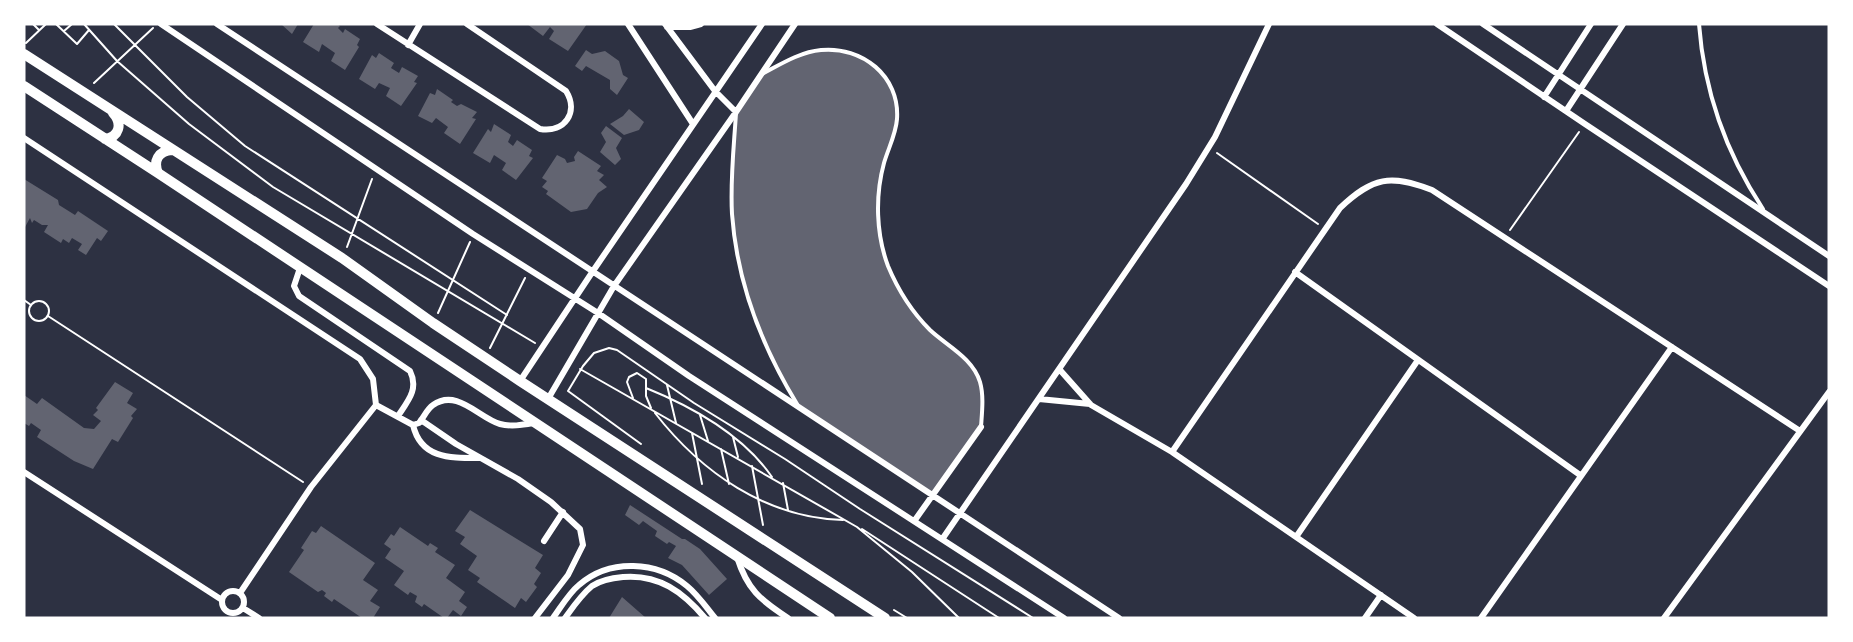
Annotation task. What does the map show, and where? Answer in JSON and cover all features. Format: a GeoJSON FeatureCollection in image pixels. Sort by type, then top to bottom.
{"type":"FeatureCollection","features":[{"type":"Feature","properties":{"kind":"main road"},"geometry":{"type":"LineString","coordinates":[[24,54],[342,258],[520,381],[885,618]]}},
{"type":"Feature","properties":{"kind":"main road"},"geometry":{"type":"LineString","coordinates":[[24,86],[830,618]]}},
{"type":"Feature","properties":{"kind":"main road"},"geometry":{"type":"LineString","coordinates":[[105,139],[114,136],[119,127],[117,117],[113,113]]}},
{"type":"Feature","properties":{"kind":"main road"},"geometry":{"type":"LineString","coordinates":[[158,173],[157,159],[162,152],[172,150]]}},
{"type":"Feature","properties":{"kind":"street"},"geometry":{"type":"LineString","coordinates":[[159,24],[473,234],[598,313],[689,376],[1064,618]]}},
{"type":"Feature","properties":{"kind":"street"},"geometry":{"type":"LineString","coordinates":[[217,24],[1119,618]]}},
{"type":"Feature","properties":{"kind":"street"},"geometry":{"type":"LineString","coordinates":[[377,24],[540,129],[548,130],[562,125],[571,112],[572,105],[566,91],[467,24]]}},
{"type":"Feature","properties":{"kind":"street"},"geometry":{"type":"LineString","coordinates":[[408,45],[420,24]]}},
{"type":"Feature","properties":{"kind":"street"},"geometry":{"type":"LineString","coordinates":[[628,24],[693,124]]}},
{"type":"Feature","properties":{"kind":"street"},"geometry":{"type":"LineString","coordinates":[[666,25],[690,27],[701,24]]}},
{"type":"Feature","properties":{"kind":"street"},"geometry":{"type":"LineString","coordinates":[[520,381],[762,24]]}},
{"type":"Feature","properties":{"kind":"street"},"geometry":{"type":"LineString","coordinates":[[548,399],[614,285],[795,24]]}},
{"type":"Feature","properties":{"kind":"street"},"geometry":{"type":"LineString","coordinates":[[943,538],[1186,184],[1239,89],[1269,24]]}},
{"type":"Feature","properties":{"kind":"street"},"geometry":{"type":"LineString","coordinates":[[1437,24],[1829,286]]}},
{"type":"Feature","properties":{"kind":"street"},"geometry":{"type":"LineString","coordinates":[[1483,24],[1829,256]]}},
{"type":"Feature","properties":{"kind":"street"},"geometry":{"type":"LineString","coordinates":[[1544,97],[1591,24]]}},
{"type":"Feature","properties":{"kind":"street"},"geometry":{"type":"LineString","coordinates":[[1566,111],[1623,24]]}},
{"type":"Feature","properties":{"kind":"street"},"geometry":{"type":"LineString","coordinates":[[666,25],[715,91],[736,112]]}},
{"type":"Feature","properties":{"kind":"street"},"geometry":{"type":"LineString","coordinates":[[24,138],[360,359],[373,379],[376,405],[311,487],[240,593]]}},
{"type":"Feature","properties":{"kind":"street"},"geometry":{"type":"LineString","coordinates":[[1172,452],[1340,207],[1359,190],[1382,181],[1408,181],[1432,190],[1800,431]]}},
{"type":"Feature","properties":{"kind":"street"},"geometry":{"type":"LineString","coordinates":[[300,268],[294,286],[299,296],[410,371],[414,379],[414,387],[398,416]]}},
{"type":"Feature","properties":{"kind":"street"},"geometry":{"type":"LineString","coordinates":[[1295,272],[1580,475]]}},
{"type":"Feature","properties":{"kind":"street"},"geometry":{"type":"LineString","coordinates":[[1480,618],[1672,347]]}},
{"type":"Feature","properties":{"kind":"street"},"geometry":{"type":"LineString","coordinates":[[1296,537],[1419,360]]}},
{"type":"Feature","properties":{"kind":"street"},"geometry":{"type":"LineString","coordinates":[[1060,370],[1091,405],[1172,452],[1414,618]]}},
{"type":"Feature","properties":{"kind":"street"},"geometry":{"type":"LineString","coordinates":[[1664,618],[1829,392]]}},
{"type":"Feature","properties":{"kind":"street"},"geometry":{"type":"LineString","coordinates":[[1039,399],[1091,405]]}},
{"type":"Feature","properties":{"kind":"street"},"geometry":{"type":"LineString","coordinates":[[413,424],[421,420],[430,407],[447,400],[459,402],[502,425],[516,426],[533,422]]}},
{"type":"Feature","properties":{"kind":"street"},"geometry":{"type":"LineString","coordinates":[[376,405],[413,424],[418,440],[437,455],[480,458]]}},
{"type":"Feature","properties":{"kind":"street"},"geometry":{"type":"LineString","coordinates":[[421,420],[480,458],[518,479],[563,512],[580,529],[583,544],[568,575],[535,618]]}},
{"type":"Feature","properties":{"kind":"street"},"geometry":{"type":"LineString","coordinates":[[915,520],[981,427]]}},
{"type":"Feature","properties":{"kind":"street"},"geometry":{"type":"LineString","coordinates":[[24,472],[222,600]]}},
{"type":"Feature","properties":{"kind":"street"},"geometry":{"type":"LineString","coordinates":[[543,541],[563,512]]}},
{"type":"Feature","properties":{"kind":"street"},"geometry":{"type":"LineString","coordinates":[[737,556],[746,580],[757,595],[788,618]]}},
{"type":"Feature","properties":{"kind":"street"},"geometry":{"type":"LineString","coordinates":[[553,618],[579,585],[608,569],[625,566],[651,568],[674,577],[688,587],[715,618]]}},
{"type":"Feature","properties":{"kind":"street"},"geometry":{"type":"LineString","coordinates":[[565,618],[578,600],[593,586],[613,578],[634,576],[654,579],[675,588],[686,596],[705,618]]}},
{"type":"Feature","properties":{"kind":"street"},"geometry":{"type":"LineString","coordinates":[[233,591],[240,593],[244,600],[243,608],[227,615],[222,600],[226,593],[233,591]]}},
{"type":"Feature","properties":{"kind":"street"},"geometry":{"type":"LineString","coordinates":[[1365,618],[1381,595]]}},
{"type":"Feature","properties":{"kind":"street"},"geometry":{"type":"LineString","coordinates":[[243,608],[259,618]]}},
{"type":"Feature","properties":{"kind":"lane"},"geometry":{"type":"LineString","coordinates":[[1699,24],[1708,85],[1721,130],[1741,173],[1765,213]]}},
{"type":"Feature","properties":{"kind":"lane"},"geometry":{"type":"LineString","coordinates":[[762,74],[804,53],[836,50],[853,53],[866,59],[875,65],[888,81],[896,99],[897,122],[880,182],[878,217],[883,248],[893,277],[909,305],[929,329],[970,363],[976,372],[982,391],[981,427]]}},
{"type":"Feature","properties":{"kind":"lane"},"geometry":{"type":"LineString","coordinates":[[736,112],[732,213],[739,265],[761,338],[799,407]]}},
{"type":"Feature","properties":{"kind":"path"},"geometry":{"type":"LineString","coordinates":[[33,24],[39,30]]}},
{"type":"Feature","properties":{"kind":"path"},"geometry":{"type":"LineString","coordinates":[[24,45],[46,24]]}},
{"type":"Feature","properties":{"kind":"path"},"geometry":{"type":"LineString","coordinates":[[56,24],[77,44],[89,30]]}},
{"type":"Feature","properties":{"kind":"path"},"geometry":{"type":"LineString","coordinates":[[64,32],[72,24]]}},
{"type":"Feature","properties":{"kind":"path"},"geometry":{"type":"LineString","coordinates":[[84,24],[117,61],[189,124],[273,187],[351,235],[504,322],[543,348]]}},
{"type":"Feature","properties":{"kind":"path"},"geometry":{"type":"LineString","coordinates":[[114,24],[187,97],[245,146],[507,315]]}},
{"type":"Feature","properties":{"kind":"path"},"geometry":{"type":"LineString","coordinates":[[83,93],[135,43],[159,24]]}},
{"type":"Feature","properties":{"kind":"path"},"geometry":{"type":"LineString","coordinates":[[1505,238],[1585,124]]}},
{"type":"Feature","properties":{"kind":"path"},"geometry":{"type":"LineString","coordinates":[[1208,147],[1325,229]]}},
{"type":"Feature","properties":{"kind":"path"},"geometry":{"type":"LineString","coordinates":[[342,258],[376,168]]}},
{"type":"Feature","properties":{"kind":"path"},"geometry":{"type":"LineString","coordinates":[[433,323],[473,234]]}},
{"type":"Feature","properties":{"kind":"path"},"geometry":{"type":"LineString","coordinates":[[485,357],[529,270]]}},
{"type":"Feature","properties":{"kind":"path"},"geometry":{"type":"LineString","coordinates":[[24,300],[31,304]]}},
{"type":"Feature","properties":{"kind":"path"},"geometry":{"type":"LineString","coordinates":[[38,301],[45,302],[49,308],[48,316],[42,321],[34,319],[29,312],[31,304],[38,301]]}},
{"type":"Feature","properties":{"kind":"path"},"geometry":{"type":"LineString","coordinates":[[48,316],[311,487]]}},
{"type":"Feature","properties":{"kind":"path"},"geometry":{"type":"LineString","coordinates":[[648,448],[567,391],[594,353],[609,348],[617,350],[667,385],[1034,618]]}},
{"type":"Feature","properties":{"kind":"path"},"geometry":{"type":"LineString","coordinates":[[569,363],[773,477],[857,527],[929,588],[959,618]]}},
{"type":"Feature","properties":{"kind":"path"},"geometry":{"type":"LineString","coordinates":[[634,399],[628,387],[629,377],[642,375],[646,379],[648,403],[652,410],[674,437],[713,473],[729,484],[758,500],[788,511],[819,519],[846,520]]}},
{"type":"Feature","properties":{"kind":"path"},"geometry":{"type":"LineString","coordinates":[[667,385],[676,423]]}},
{"type":"Feature","properties":{"kind":"path"},"geometry":{"type":"LineString","coordinates":[[646,388],[700,415],[733,436],[761,460],[773,477]]}},
{"type":"Feature","properties":{"kind":"path"},"geometry":{"type":"LineString","coordinates":[[700,415],[708,441]]}},
{"type":"Feature","properties":{"kind":"path"},"geometry":{"type":"LineString","coordinates":[[692,432],[703,486],[694,480]]}},
{"type":"Feature","properties":{"kind":"path"},"geometry":{"type":"LineString","coordinates":[[733,436],[739,458]]}},
{"type":"Feature","properties":{"kind":"path"},"geometry":{"type":"LineString","coordinates":[[721,448],[729,484]]}},
{"type":"Feature","properties":{"kind":"path"},"geometry":{"type":"LineString","coordinates":[[752,466],[763,526],[753,520]]}},
{"type":"Feature","properties":{"kind":"path"},"geometry":{"type":"LineString","coordinates":[[783,483],[788,511]]}},
{"type":"Feature","properties":{"kind":"path"},"geometry":{"type":"LineString","coordinates":[[857,527],[871,533],[999,618]]}},
{"type":"Feature","properties":{"kind":"path"},"geometry":{"type":"LineString","coordinates":[[889,607],[907,618]]}},
{"type":"Feature","properties":{"kind":"building"},"geometry":{"type":"Polygon","coordinates":[[[281,24],[298,24],[292,34],[281,24]]]}},
{"type":"Feature","properties":{"kind":"building"},"geometry":{"type":"Polygon","coordinates":[[[314,24],[337,24],[343,33],[345,29],[360,39],[357,45],[359,47],[345,70],[331,61],[335,53],[322,44],[319,52],[303,42],[314,24]]]}},
{"type":"Feature","properties":{"kind":"building"},"geometry":{"type":"Polygon","coordinates":[[[527,24],[587,24],[568,51],[549,39],[554,31],[550,27],[543,36],[527,24]]]}},
{"type":"Feature","properties":{"kind":"building"},"geometry":{"type":"Polygon","coordinates":[[[586,50],[592,54],[605,51],[619,61],[623,75],[628,78],[617,95],[610,89],[610,80],[586,66],[582,71],[575,66],[586,50]]]}},
{"type":"Feature","properties":{"kind":"building"},"geometry":{"type":"Polygon","coordinates":[[[836,50],[866,59],[888,81],[895,99],[897,122],[880,182],[878,217],[883,248],[893,277],[909,305],[929,329],[970,363],[976,372],[982,391],[981,427],[932,495],[799,407],[772,361],[752,314],[739,265],[732,212],[736,112],[762,74],[804,53],[836,50]]]}},
{"type":"Feature","properties":{"kind":"building"},"geometry":{"type":"Polygon","coordinates":[[[379,53],[394,63],[391,68],[399,73],[402,67],[418,76],[414,82],[417,83],[401,106],[386,96],[390,88],[379,83],[375,89],[359,79],[372,55],[376,58],[379,53]]]}},
{"type":"Feature","properties":{"kind":"building"},"geometry":{"type":"Polygon","coordinates":[[[437,89],[453,100],[451,102],[457,106],[461,104],[477,112],[472,118],[476,119],[460,144],[444,133],[448,127],[436,118],[432,123],[418,116],[430,93],[435,95],[437,89]]]}},
{"type":"Feature","properties":{"kind":"building"},"geometry":{"type":"Polygon","coordinates":[[[629,109],[644,122],[639,130],[624,135],[610,124],[629,109]]]}},
{"type":"Feature","properties":{"kind":"building"},"geometry":{"type":"Polygon","coordinates":[[[494,124],[511,135],[508,142],[513,146],[517,140],[532,150],[529,156],[533,158],[516,180],[502,170],[506,163],[494,155],[490,163],[473,153],[488,129],[491,132],[494,124]]]}},
{"type":"Feature","properties":{"kind":"building"},"geometry":{"type":"Polygon","coordinates":[[[606,126],[622,138],[616,148],[621,159],[615,165],[600,152],[606,142],[601,133],[606,126]]]}},
{"type":"Feature","properties":{"kind":"building"},"geometry":{"type":"Polygon","coordinates":[[[578,151],[601,166],[597,171],[604,175],[599,180],[607,187],[598,193],[587,209],[571,212],[546,194],[548,191],[542,187],[547,181],[542,178],[557,155],[565,159],[567,163],[575,161],[574,157],[578,151]]]}},
{"type":"Feature","properties":{"kind":"building"},"geometry":{"type":"Polygon","coordinates":[[[24,179],[58,200],[59,205],[75,215],[78,211],[108,231],[101,241],[97,238],[86,255],[78,250],[82,244],[72,238],[69,243],[63,239],[61,243],[44,232],[48,225],[42,225],[34,220],[32,223],[30,218],[24,229],[24,179]]]}},
{"type":"Feature","properties":{"kind":"building"},"geometry":{"type":"Polygon","coordinates":[[[115,382],[133,393],[127,403],[137,409],[118,442],[112,439],[93,469],[74,461],[37,437],[41,430],[31,423],[29,426],[24,423],[24,395],[37,404],[42,398],[84,428],[94,429],[101,421],[93,415],[98,410],[96,408],[115,382]]]}},
{"type":"Feature","properties":{"kind":"building"},"geometry":{"type":"Polygon","coordinates":[[[630,505],[700,549],[727,579],[709,595],[682,565],[668,558],[676,546],[669,542],[667,544],[655,536],[657,531],[643,521],[639,525],[625,515],[630,505]]]}},
{"type":"Feature","properties":{"kind":"building"},"geometry":{"type":"Polygon","coordinates":[[[470,510],[543,555],[535,568],[541,573],[534,584],[537,587],[526,602],[521,598],[515,608],[477,582],[480,578],[468,570],[477,556],[460,544],[465,537],[455,531],[470,510]]]}},
{"type":"Feature","properties":{"kind":"building"},"geometry":{"type":"Polygon","coordinates":[[[321,526],[375,563],[363,580],[378,590],[370,601],[380,607],[373,618],[362,618],[334,599],[332,602],[324,596],[326,593],[322,590],[318,592],[289,572],[304,550],[301,548],[312,531],[316,533],[321,526]]]}},
{"type":"Feature","properties":{"kind":"building"},"geometry":{"type":"Polygon","coordinates":[[[400,527],[428,546],[430,543],[438,548],[435,552],[455,565],[446,578],[465,592],[459,601],[467,607],[461,616],[453,610],[447,618],[444,618],[424,604],[422,607],[415,602],[417,596],[410,592],[408,595],[394,585],[404,571],[385,558],[391,549],[384,544],[400,527]]]}},
{"type":"Feature","properties":{"kind":"building"},"geometry":{"type":"Polygon","coordinates":[[[622,597],[646,618],[609,618],[622,597]]]}}]}
